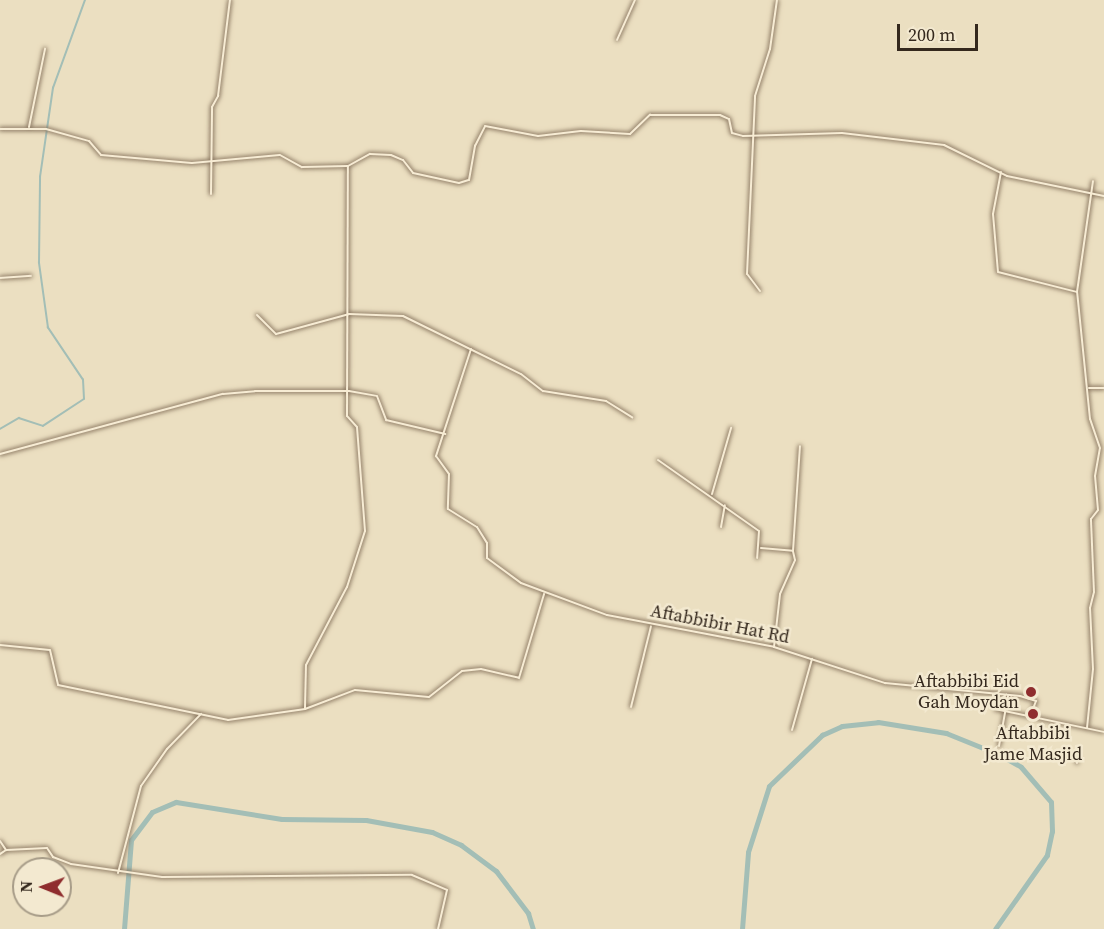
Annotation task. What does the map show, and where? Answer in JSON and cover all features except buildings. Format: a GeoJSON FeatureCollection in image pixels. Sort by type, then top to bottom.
{"type":"FeatureCollection","features":[{"type":"Feature","properties":{"kind":"street"},"geometry":{"type":"LineString","coordinates":[[211,194],[212,107],[221,80],[230,0]]}},
{"type":"Feature","properties":{"kind":"street"},"geometry":{"type":"LineString","coordinates":[[617,39],[635,0]]}},
{"type":"Feature","properties":{"kind":"street"},"geometry":{"type":"LineString","coordinates":[[760,291],[747,274],[757,82],[770,49],[777,0]]}},
{"type":"Feature","properties":{"kind":"street"},"geometry":{"type":"LineString","coordinates":[[29,128],[45,49]]}},
{"type":"Feature","properties":{"kind":"street"},"geometry":{"type":"LineString","coordinates":[[0,129],[29,128],[89,141],[101,155],[212,162],[280,155],[302,167],[348,166],[370,154],[391,155],[403,160],[413,173],[447,182],[466,181],[485,126],[538,136],[581,131],[630,134],[650,115],[720,115],[729,119],[734,134],[755,137],[842,133],[944,145],[1001,172],[1104,196]]}},
{"type":"Feature","properties":{"kind":"street"},"geometry":{"type":"LineString","coordinates":[[305,709],[306,665],[330,624],[364,539],[362,471],[356,451],[357,424],[347,419],[349,391],[348,166]]}},
{"type":"Feature","properties":{"kind":"street"},"geometry":{"type":"LineString","coordinates":[[1001,172],[993,214],[998,272],[1077,292]]}},
{"type":"Feature","properties":{"kind":"street"},"geometry":{"type":"LineString","coordinates":[[1087,728],[1093,669],[1091,519],[1098,510],[1095,476],[1100,448],[1090,419],[1089,388],[1077,292],[1093,181]]}},
{"type":"Feature","properties":{"kind":"street"},"geometry":{"type":"LineString","coordinates":[[0,278],[31,276]]}},
{"type":"Feature","properties":{"kind":"street"},"geometry":{"type":"LineString","coordinates":[[257,315],[276,334],[349,314],[403,316],[471,349],[543,391],[606,401],[632,417]]}},
{"type":"Feature","properties":{"kind":"street"},"geometry":{"type":"LineString","coordinates":[[0,454],[224,394],[349,391],[376,396],[386,420],[446,434],[471,349]]}},
{"type":"Feature","properties":{"kind":"street"},"geometry":{"type":"LineString","coordinates":[[1089,388],[1104,388]]}},
{"type":"Feature","properties":{"kind":"street"},"geometry":{"type":"LineString","coordinates":[[712,494],[731,429]]}},
{"type":"Feature","properties":{"kind":"street","name":"Aftabbibir Hat Rd"},"geometry":{"type":"LineString","coordinates":[[446,434],[436,456],[448,482],[448,509],[477,527],[487,543],[487,558],[544,594],[651,626],[774,647],[885,683],[1008,695],[1036,701],[1030,717]]}},
{"type":"Feature","properties":{"kind":"street"},"geometry":{"type":"LineString","coordinates":[[774,647],[780,594],[795,560],[793,551],[800,446]]}},
{"type":"Feature","properties":{"kind":"street"},"geometry":{"type":"LineString","coordinates":[[658,460],[712,494],[759,531],[761,548],[757,558]]}},
{"type":"Feature","properties":{"kind":"street"},"geometry":{"type":"LineString","coordinates":[[721,527],[725,505]]}},
{"type":"Feature","properties":{"kind":"street"},"geometry":{"type":"LineString","coordinates":[[761,548],[793,551]]}},
{"type":"Feature","properties":{"kind":"street"},"geometry":{"type":"LineString","coordinates":[[0,645],[50,650],[58,685],[228,720],[305,709],[355,690],[429,697],[462,671],[481,669],[519,678],[544,594]]}},
{"type":"Feature","properties":{"kind":"street"},"geometry":{"type":"LineString","coordinates":[[631,707],[651,626]]}},
{"type":"Feature","properties":{"kind":"street"},"geometry":{"type":"LineString","coordinates":[[792,730],[812,659]]}},
{"type":"Feature","properties":{"kind":"street"},"geometry":{"type":"LineString","coordinates":[[999,746],[1008,695]]}},
{"type":"Feature","properties":{"kind":"street"},"geometry":{"type":"LineString","coordinates":[[995,709],[1104,732]]}},
{"type":"Feature","properties":{"kind":"street"},"geometry":{"type":"LineString","coordinates":[[120,873],[141,786],[167,749],[201,714]]}},
{"type":"Feature","properties":{"kind":"street"},"geometry":{"type":"LineString","coordinates":[[1076,756],[1077,763]]}},
{"type":"Feature","properties":{"kind":"street"},"geometry":{"type":"LineString","coordinates":[[0,841],[6,850]]}},
{"type":"Feature","properties":{"kind":"street"},"geometry":{"type":"LineString","coordinates":[[0,854],[6,850],[47,848],[53,857],[68,864],[133,875],[412,875],[447,890],[438,929]]}},
{"type":"Feature","properties":{"kind":"waterway"},"geometry":{"type":"LineString","coordinates":[[0,429],[19,418],[43,426],[84,399],[83,380],[48,328],[39,263],[40,177],[53,88],[85,0]]}},
{"type":"Feature","properties":{"kind":"waterway"},"geometry":{"type":"LineString","coordinates":[[742,929],[748,852],[769,786],[822,735],[842,726],[878,722],[946,733],[998,754],[1021,767],[1051,802],[1052,831],[1047,855],[995,929]]}},
{"type":"Feature","properties":{"kind":"waterway"},"geometry":{"type":"LineString","coordinates":[[124,929],[131,840],[152,812],[176,802],[282,819],[366,820],[432,832],[461,845],[496,871],[528,913],[533,929]]}},
{"type":"Feature","properties":{"kind":"place","name":"Aftabbibi Eid Gah Moydan"},"geometry":{"type":"Point","coordinates":[1031,692]}},
{"type":"Feature","properties":{"kind":"place","name":"Aftabbibi Jame Masjid"},"geometry":{"type":"Point","coordinates":[1033,714]}}]}
